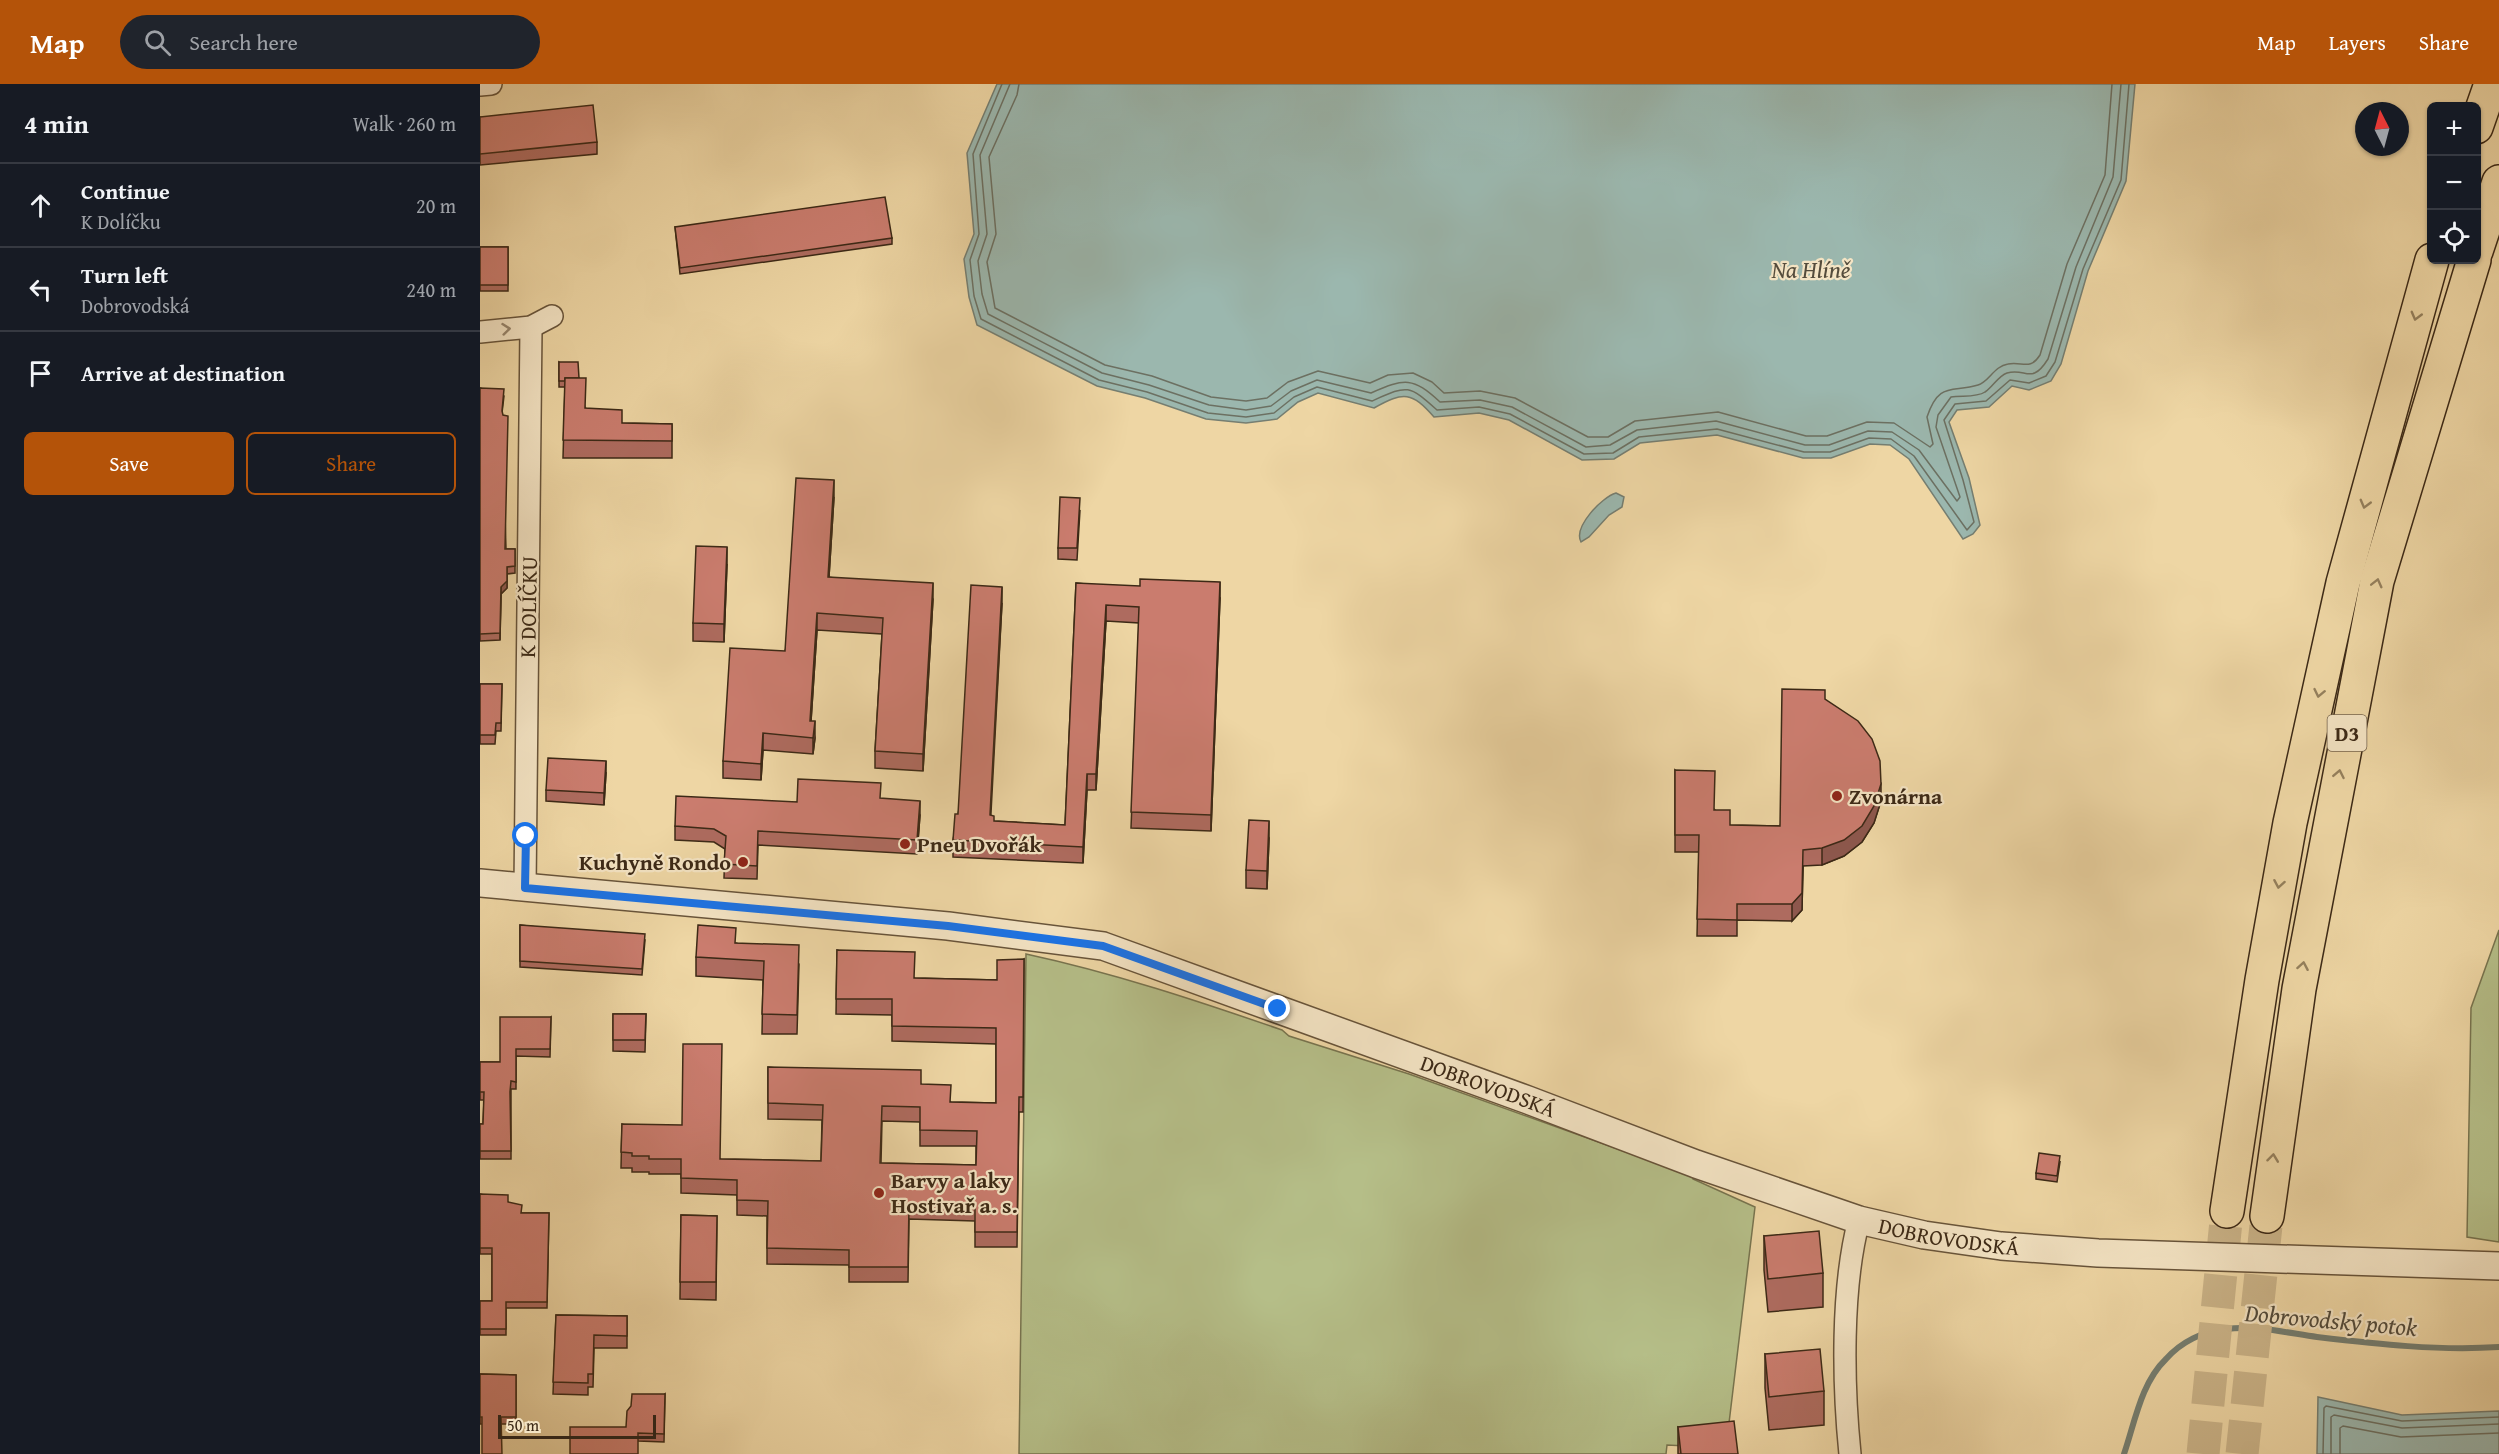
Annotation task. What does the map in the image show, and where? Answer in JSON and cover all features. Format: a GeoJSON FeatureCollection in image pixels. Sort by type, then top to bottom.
{"type":"FeatureCollection","features":[{"type":"Feature","properties":{"kind":"highway"},"geometry":{"type":"LineString","coordinates":[[2481,113],[2491,84]]}},
{"type":"Feature","properties":{"kind":"highway"},"geometry":{"type":"LineString","coordinates":[[2481,236],[2499,182]]}},
{"type":"Feature","properties":{"kind":"highway","name":"D3"},"geometry":{"type":"LineString","coordinates":[[2227,1211],[2262,980],[2295,800],[2343,583],[2431,264]]}},
{"type":"Feature","properties":{"kind":"highway","name":"D3"},"geometry":{"type":"LineString","coordinates":[[2267,1216],[2299,989],[2377,581],[2473,264]]}},
{"type":"Feature","properties":{"kind":"street"},"geometry":{"type":"LineString","coordinates":[[480,85],[491,84]]}},
{"type":"Feature","properties":{"kind":"street"},"geometry":{"type":"LineString","coordinates":[[480,332],[531,327],[552,316]]}},
{"type":"Feature","properties":{"kind":"street","name":"K DOLÍČKU"},"geometry":{"type":"LineString","coordinates":[[525,888],[531,327]]}},
{"type":"Feature","properties":{"kind":"street","name":"DOBROVODSKÁ"},"geometry":{"type":"LineString","coordinates":[[480,883],[948,926],[1103,946],[1509,1093],[1696,1164],[1857,1229],[2039,1249],[2499,1266]]}},
{"type":"Feature","properties":{"kind":"street"},"geometry":{"type":"LineString","coordinates":[[1850,1454],[1845,1367],[1857,1229]]}},
{"type":"Feature","properties":{"kind":"green space"},"geometry":{"type":"Polygon","coordinates":[[[2499,930],[2499,1242],[2467,1237],[2471,1008],[2499,930]]]}},
{"type":"Feature","properties":{"kind":"green space"},"geometry":{"type":"Polygon","coordinates":[[[1026,954],[1156,988],[1282,1030],[1289,1036],[1409,1074],[1693,1176],[1693,1179],[1755,1207],[1726,1448],[1667,1445],[1666,1454],[1019,1454],[1026,954]]]}},
{"type":"Feature","properties":{"kind":"water","name":"Na Hlíně"},"geometry":{"type":"Polygon","coordinates":[[[997,84],[2135,84],[2126,181],[2088,271],[2061,364],[2051,381],[2029,390],[2012,386],[1989,407],[1957,410],[1949,422],[1969,478],[1980,525],[1973,534],[1963,539],[1909,459],[1890,445],[1870,444],[1831,458],[1803,458],[1717,435],[1640,443],[1614,459],[1582,460],[1509,420],[1479,413],[1434,417],[1420,403],[1407,397],[1393,399],[1374,408],[1318,393],[1298,402],[1277,419],[1246,423],[1206,419],[1145,398],[1097,386],[977,325],[969,297],[964,259],[974,234],[967,153],[997,84]]]}},
{"type":"Feature","properties":{"kind":"water"},"geometry":{"type":"Polygon","coordinates":[[[1616,493],[1624,497],[1622,507],[1609,515],[1589,537],[1581,542],[1581,529],[1590,513],[1616,493]]]}},
{"type":"Feature","properties":{"kind":"water"},"geometry":{"type":"Polygon","coordinates":[[[2318,1397],[2402,1415],[2499,1411],[2499,1454],[2317,1454],[2318,1397]]]}},
{"type":"Feature","properties":{"kind":"building"},"geometry":{"type":"Polygon","coordinates":[[[593,105],[597,142],[480,154],[480,117],[593,105]]]}},
{"type":"Feature","properties":{"kind":"building"},"geometry":{"type":"Polygon","coordinates":[[[885,197],[892,238],[680,268],[675,227],[885,197]]]}},
{"type":"Feature","properties":{"kind":"building"},"geometry":{"type":"Polygon","coordinates":[[[480,247],[508,247],[508,285],[480,285],[480,247]]]}},
{"type":"Feature","properties":{"kind":"building"},"geometry":{"type":"Polygon","coordinates":[[[559,362],[578,362],[579,378],[565,378],[565,381],[559,381],[559,362]]]}},
{"type":"Feature","properties":{"kind":"building"},"geometry":{"type":"Polygon","coordinates":[[[565,378],[586,378],[585,408],[622,410],[622,423],[672,424],[672,441],[563,440],[565,378]]]}},
{"type":"Feature","properties":{"kind":"building"},"geometry":{"type":"Polygon","coordinates":[[[480,388],[504,389],[502,411],[503,415],[508,416],[505,549],[515,549],[515,566],[507,567],[507,581],[501,587],[500,633],[480,634],[480,388]]]}},
{"type":"Feature","properties":{"kind":"building"},"geometry":{"type":"Polygon","coordinates":[[[796,478],[834,480],[828,577],[933,583],[923,754],[875,751],[883,618],[817,613],[810,721],[815,721],[813,738],[763,733],[761,764],[723,761],[730,648],[785,651],[796,478]]]}},
{"type":"Feature","properties":{"kind":"building"},"geometry":{"type":"Polygon","coordinates":[[[1060,497],[1080,498],[1077,548],[1058,548],[1060,497]]]}},
{"type":"Feature","properties":{"kind":"building"},"geometry":{"type":"Polygon","coordinates":[[[696,546],[727,547],[724,624],[693,623],[696,546]]]}},
{"type":"Feature","properties":{"kind":"building"},"geometry":{"type":"Polygon","coordinates":[[[1140,579],[1220,582],[1211,815],[1131,812],[1139,607],[1106,605],[1096,774],[1087,774],[1083,847],[953,840],[955,814],[958,814],[971,585],[1002,587],[990,815],[994,816],[994,821],[1065,825],[1076,583],[1140,586],[1140,579]]]}},
{"type":"Feature","properties":{"kind":"building"},"geometry":{"type":"Polygon","coordinates":[[[480,684],[502,684],[501,723],[496,723],[495,735],[480,735],[480,684]]]}},
{"type":"Feature","properties":{"kind":"building"},"geometry":{"type":"Polygon","coordinates":[[[1782,689],[1825,690],[1825,699],[1858,721],[1872,739],[1880,761],[1881,784],[1874,806],[1862,826],[1844,840],[1822,848],[1803,850],[1802,893],[1792,904],[1737,904],[1737,920],[1697,919],[1699,835],[1675,835],[1675,770],[1715,771],[1714,810],[1730,810],[1730,825],[1780,826],[1782,689]]]}},
{"type":"Feature","properties":{"kind":"building"},"geometry":{"type":"Polygon","coordinates":[[[548,758],[606,761],[604,793],[546,790],[548,758]]]}},
{"type":"Feature","properties":{"kind":"building"},"geometry":{"type":"Polygon","coordinates":[[[798,779],[881,783],[880,798],[920,801],[917,840],[758,831],[757,866],[724,864],[726,836],[714,829],[675,826],[676,796],[797,802],[798,779]]]}},
{"type":"Feature","properties":{"kind":"building"},"geometry":{"type":"Polygon","coordinates":[[[1249,820],[1269,821],[1267,871],[1246,870],[1249,820]]]}},
{"type":"Feature","properties":{"kind":"building"},"geometry":{"type":"Polygon","coordinates":[[[520,925],[645,934],[642,969],[520,961],[520,925]]]}},
{"type":"Feature","properties":{"kind":"building"},"geometry":{"type":"Polygon","coordinates":[[[698,925],[736,928],[735,943],[799,945],[797,1015],[762,1014],[764,961],[696,957],[698,925]]]}},
{"type":"Feature","properties":{"kind":"building"},"geometry":{"type":"Polygon","coordinates":[[[837,950],[915,952],[914,978],[997,980],[997,960],[1024,959],[1023,1097],[1019,1097],[1017,1232],[975,1232],[975,1205],[909,1204],[908,1267],[849,1267],[849,1250],[767,1248],[768,1201],[737,1200],[737,1180],[681,1178],[681,1159],[649,1159],[649,1156],[632,1156],[632,1153],[621,1152],[622,1124],[682,1125],[683,1044],[722,1044],[720,1159],[821,1161],[823,1105],[768,1103],[768,1067],[921,1070],[921,1084],[951,1085],[950,1102],[996,1103],[996,1028],[892,1026],[892,999],[836,999],[837,950]],[[882,1106],[880,1163],[976,1165],[977,1131],[920,1130],[920,1107],[882,1106]]]}},
{"type":"Feature","properties":{"kind":"building"},"geometry":{"type":"Polygon","coordinates":[[[613,1014],[646,1014],[645,1040],[613,1040],[613,1014]]]}},
{"type":"Feature","properties":{"kind":"building"},"geometry":{"type":"Polygon","coordinates":[[[500,1017],[551,1017],[550,1049],[516,1049],[516,1082],[511,1081],[510,1092],[511,1151],[480,1151],[480,1124],[483,1124],[484,1092],[480,1092],[480,1062],[500,1062],[500,1017]]]}},
{"type":"Feature","properties":{"kind":"building"},"geometry":{"type":"Polygon","coordinates":[[[2039,1153],[2060,1156],[2057,1176],[2036,1173],[2039,1153]]]}},
{"type":"Feature","properties":{"kind":"building"},"geometry":{"type":"Polygon","coordinates":[[[480,1194],[508,1195],[508,1202],[522,1205],[521,1213],[549,1213],[547,1302],[506,1302],[506,1329],[480,1329],[480,1301],[492,1301],[492,1248],[480,1248],[480,1194]]]}},
{"type":"Feature","properties":{"kind":"building"},"geometry":{"type":"Polygon","coordinates":[[[681,1215],[717,1216],[716,1282],[680,1282],[681,1215]]]}},
{"type":"Feature","properties":{"kind":"building"},"geometry":{"type":"Polygon","coordinates":[[[1819,1231],[1823,1273],[1768,1279],[1764,1236],[1819,1231]]]}},
{"type":"Feature","properties":{"kind":"building"},"geometry":{"type":"Polygon","coordinates":[[[556,1315],[627,1316],[627,1336],[594,1335],[593,1374],[588,1374],[588,1383],[553,1382],[556,1315]]]}},
{"type":"Feature","properties":{"kind":"building"},"geometry":{"type":"Polygon","coordinates":[[[1820,1349],[1824,1391],[1769,1397],[1765,1354],[1820,1349]]]}},
{"type":"Feature","properties":{"kind":"building"},"geometry":{"type":"Polygon","coordinates":[[[480,1374],[516,1375],[516,1417],[501,1417],[502,1454],[482,1454],[480,1374]]]}},
{"type":"Feature","properties":{"kind":"building"},"geometry":{"type":"Polygon","coordinates":[[[632,1394],[665,1394],[664,1434],[638,1433],[638,1454],[570,1454],[570,1427],[626,1427],[627,1411],[631,1406],[632,1394]]]}},
{"type":"Feature","properties":{"kind":"building"},"geometry":{"type":"Polygon","coordinates":[[[1734,1421],[1738,1454],[1681,1454],[1678,1427],[1734,1421]]]}},
{"type":"Feature","properties":{"kind":"waterway","name":"Dobrovodský potok"},"geometry":{"type":"LineString","coordinates":[[2124,1454],[2150,1379],[2178,1347],[2209,1332],[2248,1328],[2408,1346],[2499,1347]]}},
{"type":"Feature","properties":{"kind":"tunnel"},"geometry":{"type":"LineString","coordinates":[[2203,1454],[2227,1211]]}},
{"type":"Feature","properties":{"kind":"tunnel"},"geometry":{"type":"LineString","coordinates":[[2242,1454],[2267,1216]]}},
{"type":"Feature","properties":{"kind":"place","name":"Zvonárna"},"geometry":{"type":"Point","coordinates":[1837,796]}},
{"type":"Feature","properties":{"kind":"place","name":"Pneu Dvořák"},"geometry":{"type":"Point","coordinates":[905,844]}},
{"type":"Feature","properties":{"kind":"place","name":"Kuchyně Rondo"},"geometry":{"type":"Point","coordinates":[743,862]}},
{"type":"Feature","properties":{"kind":"place","name":"Barvy a laky Hostivař a. s."},"geometry":{"type":"Point","coordinates":[879,1193]}},
{"type":"Feature","properties":{"kind":"route"},"geometry":{"type":"LineString","coordinates":[[526,836],[525,888],[948,926],[1103,946],[1278,1009]]}}]}
